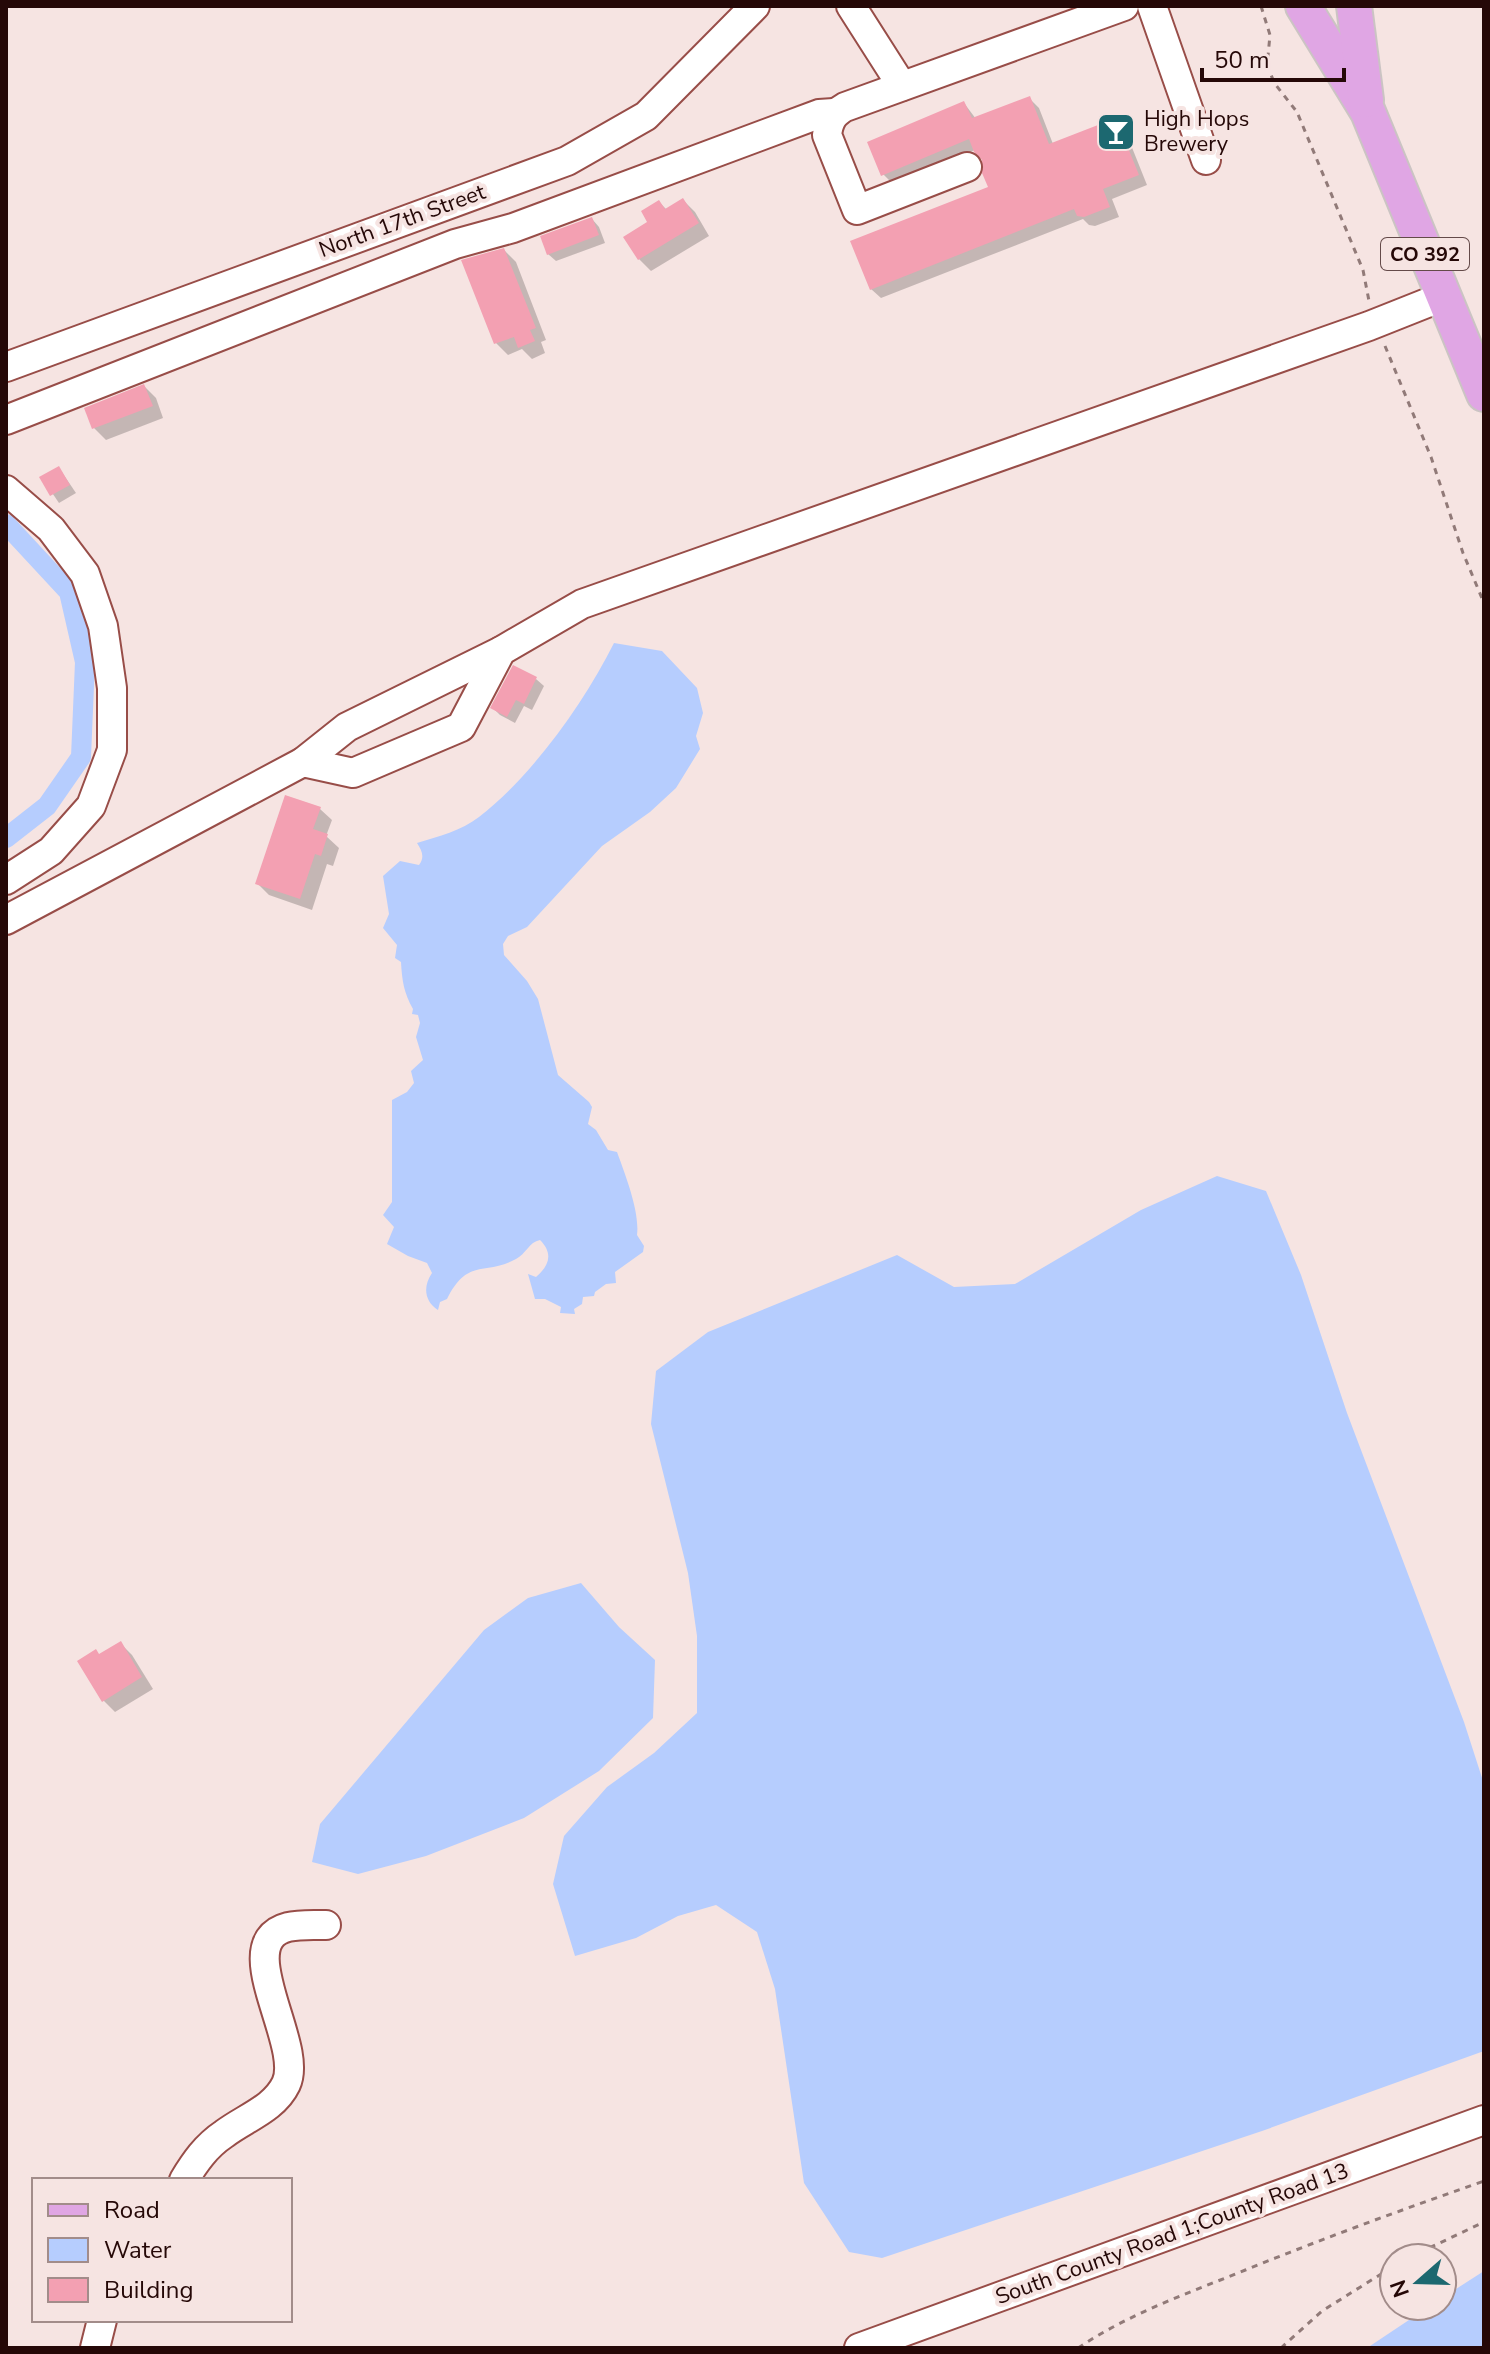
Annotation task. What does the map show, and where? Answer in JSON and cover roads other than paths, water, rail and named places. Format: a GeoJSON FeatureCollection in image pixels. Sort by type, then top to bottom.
{"type":"FeatureCollection","features":[{"type":"Feature","properties":{"kind":"main road","name":"CO 392"},"geometry":{"type":"LineString","coordinates":[[1303,6],[1368,112],[1484,394]]}},
{"type":"Feature","properties":{"kind":"main road","name":"CO 392"},"geometry":{"type":"LineString","coordinates":[[1354,6],[1368,112]]}},
{"type":"Feature","properties":{"kind":"street","name":"North 17th Street"},"geometry":{"type":"LineString","coordinates":[[6,367],[567,161],[646,116],[755,6]]}},
{"type":"Feature","properties":{"kind":"street"},"geometry":{"type":"LineString","coordinates":[[851,6],[902,86]]}},
{"type":"Feature","properties":{"kind":"street"},"geometry":{"type":"LineString","coordinates":[[6,420],[355,281],[455,244],[513,228],[819,114],[834,113],[1124,6]]}},
{"type":"Feature","properties":{"kind":"street"},"geometry":{"type":"LineString","coordinates":[[1152,6],[1206,160]]}},
{"type":"Feature","properties":{"kind":"street"},"geometry":{"type":"LineString","coordinates":[[834,113],[827,135],[857,210],[967,167]]}},
{"type":"Feature","properties":{"kind":"street"},"geometry":{"type":"LineString","coordinates":[[498,186],[513,228]]}},
{"type":"Feature","properties":{"kind":"street"},"geometry":{"type":"LineString","coordinates":[[6,920],[303,762],[347,727],[501,651],[582,604],[1369,326],[1442,297]]}},
{"type":"Feature","properties":{"kind":"street"},"geometry":{"type":"LineString","coordinates":[[6,490],[51,529],[85,574],[103,626],[112,688],[112,750],[91,806],[51,851],[6,880]]}},
{"type":"Feature","properties":{"kind":"street"},"geometry":{"type":"LineString","coordinates":[[303,762],[353,773],[461,727],[501,651]]}},
{"type":"Feature","properties":{"kind":"street"},"geometry":{"type":"LineString","coordinates":[[185,2178],[203,2152],[226,2132],[275,2100],[289,2080],[288,2051],[264,1964],[266,1944],[275,1934],[290,1927],[326,1925]]}},
{"type":"Feature","properties":{"kind":"street","name":"South County Road 1;County Road 13"},"geometry":{"type":"LineString","coordinates":[[859,2348],[1484,2120]]}},
{"type":"Feature","properties":{"kind":"street"},"geometry":{"type":"LineString","coordinates":[[95,2348],[102,2322]]}},
{"type":"Feature","properties":{"kind":"water"},"geometry":{"type":"Polygon","coordinates":[[[614,643],[662,651],[697,688],[703,713],[696,736],[700,749],[676,788],[650,812],[602,846],[527,927],[508,936],[503,944],[504,955],[538,999],[558,1075],[589,1102],[592,1107],[588,1124],[596,1130],[608,1150],[617,1152],[634,1204],[637,1235],[644,1246],[643,1252],[615,1272],[616,1283],[606,1284],[594,1296],[583,1297],[582,1304],[574,1309],[575,1314],[560,1313],[561,1307],[545,1299],[535,1299],[528,1274],[536,1277],[548,1259],[547,1250],[540,1240],[516,1259],[462,1277],[447,1299],[440,1302],[438,1310],[426,1293],[432,1273],[427,1263],[387,1244],[394,1227],[383,1215],[392,1202],[392,1100],[407,1092],[414,1083],[411,1071],[423,1060],[416,1037],[420,1023],[418,1015],[412,1014],[401,962],[395,958],[397,945],[383,928],[389,914],[383,876],[400,861],[419,865],[422,854],[417,843],[450,833],[472,822],[518,781],[572,714],[614,643]]]}},
{"type":"Feature","properties":{"kind":"water"},"geometry":{"type":"Polygon","coordinates":[[[1217,1176],[1266,1191],[1301,1275],[1347,1413],[1464,1722],[1484,1784],[1484,2051],[1262,2131],[882,2258],[849,2252],[804,2183],[775,1989],[757,1932],[716,1905],[678,1916],[636,1938],[575,1956],[553,1884],[564,1836],[607,1787],[654,1753],[697,1713],[697,1636],[688,1573],[651,1424],[656,1371],[708,1332],[897,1255],[954,1287],[1015,1284],[1141,1210],[1217,1176]]]}},
{"type":"Feature","properties":{"kind":"water"},"geometry":{"type":"Polygon","coordinates":[[[581,1583],[619,1627],[655,1660],[653,1718],[599,1771],[524,1818],[426,1856],[358,1874],[312,1862],[320,1824],[484,1630],[528,1598],[581,1583]]]}},
{"type":"Feature","properties":{"kind":"water"},"geometry":{"type":"Polygon","coordinates":[[[1484,2271],[1484,2348],[1367,2348],[1406,2322],[1458,2322],[1458,2288],[1484,2271]]]}},
{"type":"Feature","properties":{"kind":"waterway"},"geometry":{"type":"LineString","coordinates":[[6,524],[69,592],[85,662],[81,757],[47,806],[6,838]]}},
{"type":"Feature","properties":{"kind":"place","name":"High Hops Brewery"},"geometry":{"type":"Point","coordinates":[1116,132]}}]}
